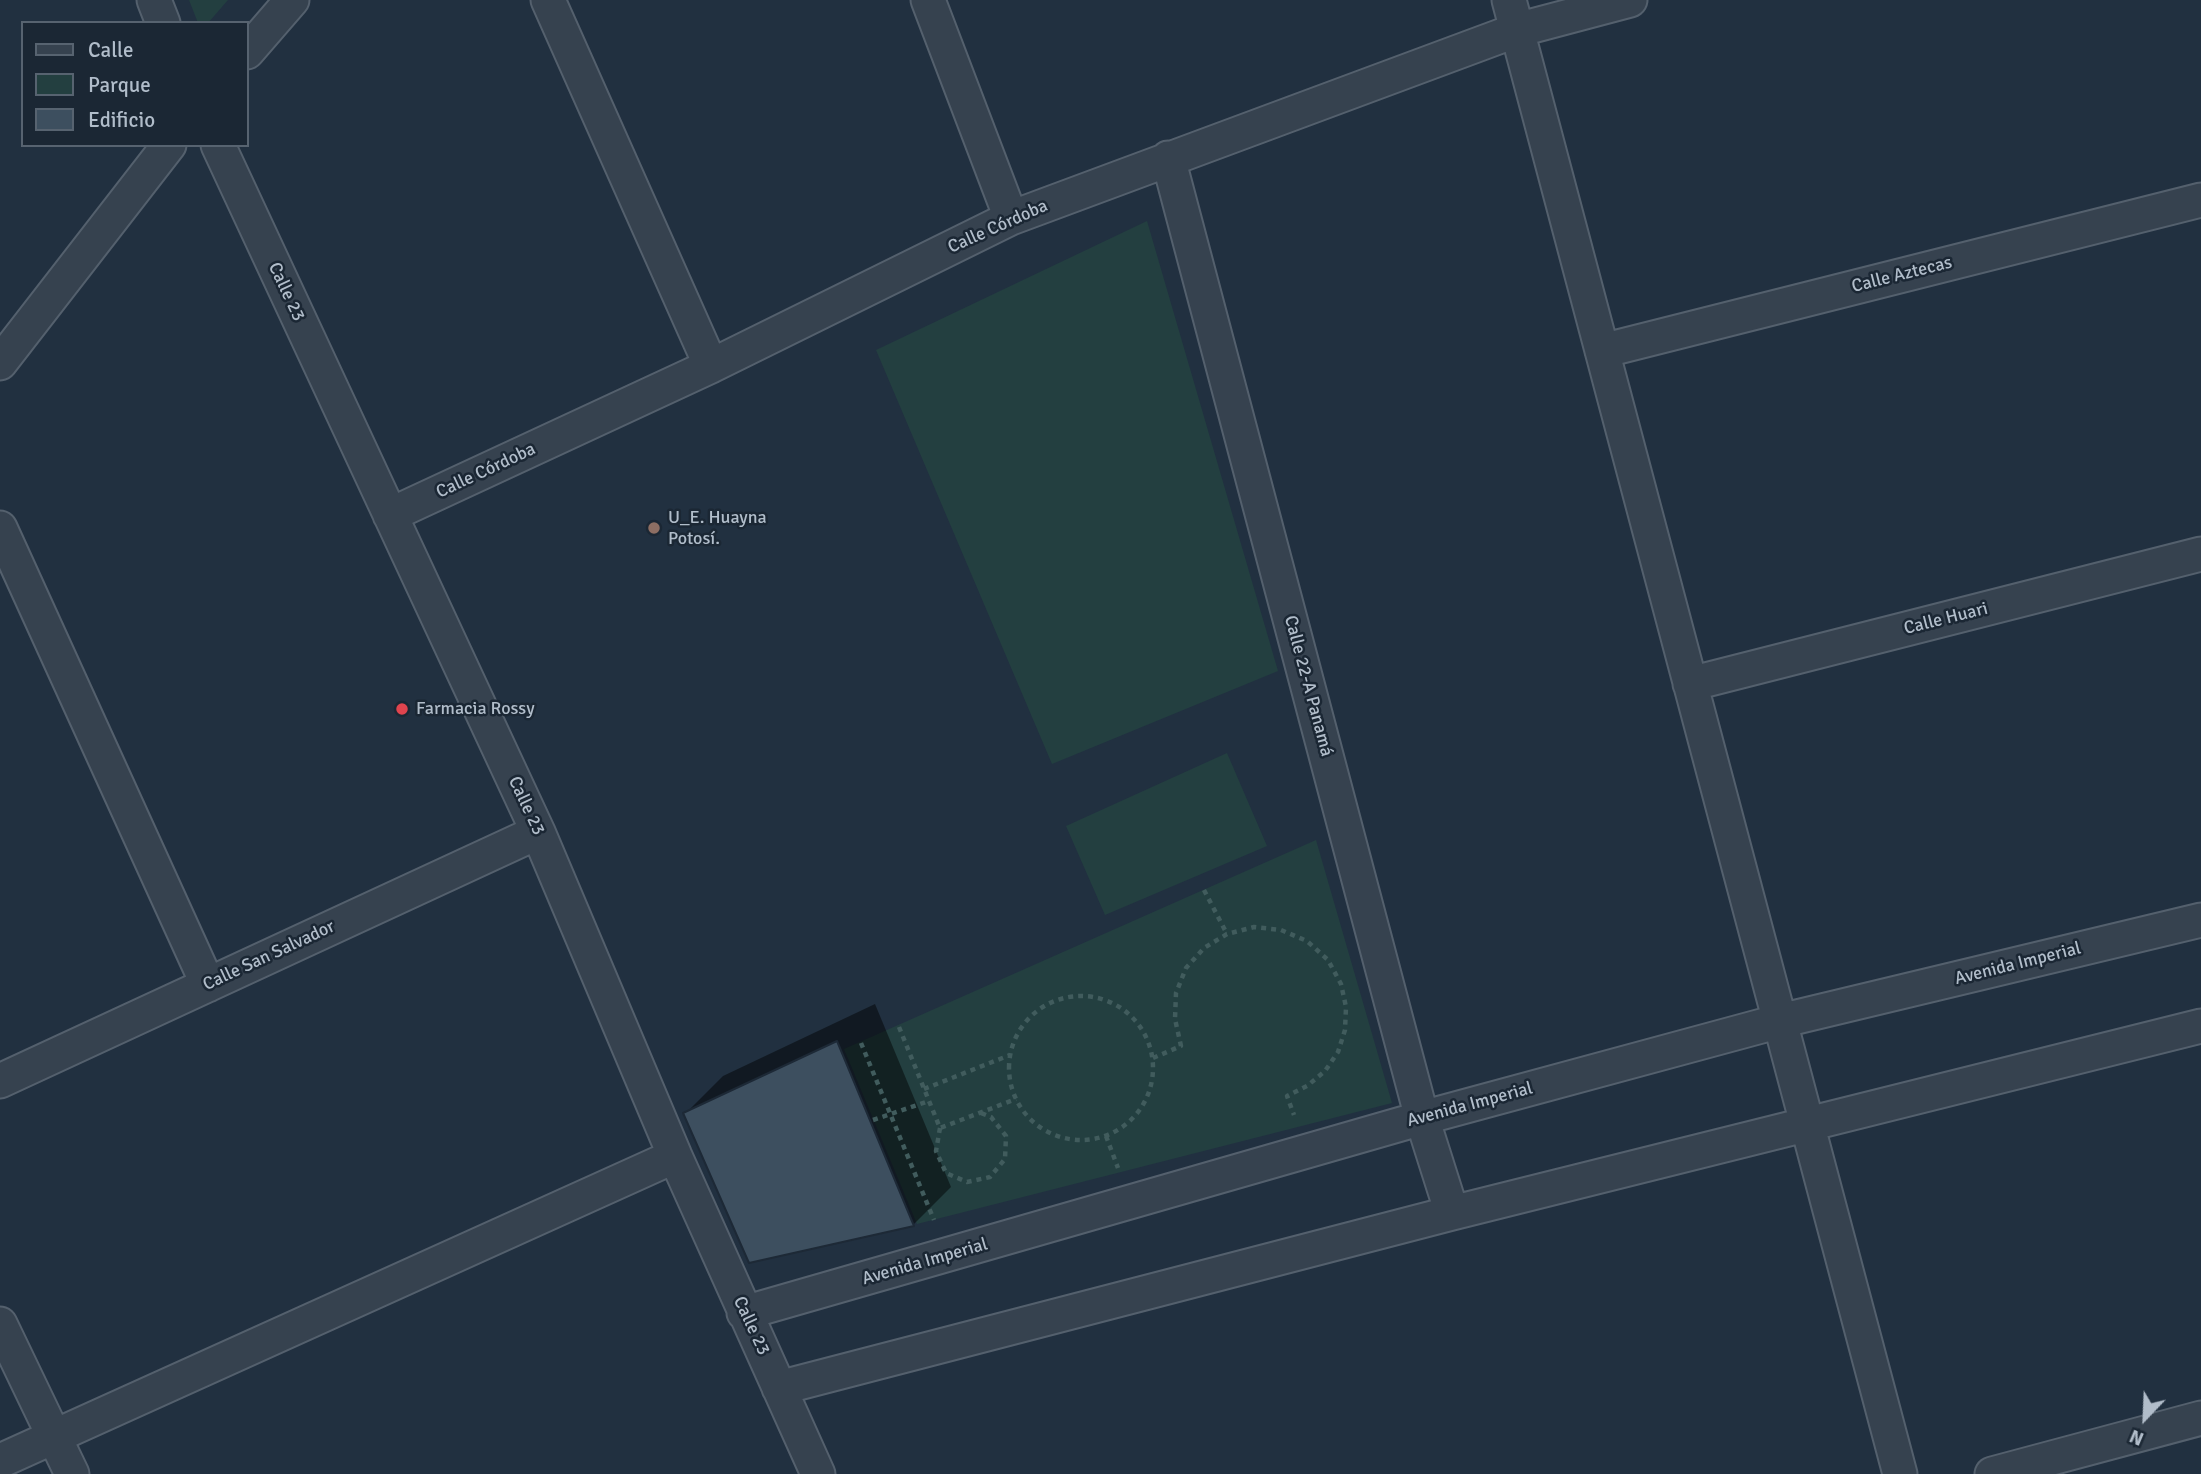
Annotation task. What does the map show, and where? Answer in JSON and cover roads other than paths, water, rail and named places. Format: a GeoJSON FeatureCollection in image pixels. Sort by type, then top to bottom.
{"type":"FeatureCollection","features":[{"type":"Feature","properties":{"kind":"street"},"geometry":{"type":"LineString","coordinates":[[154,0],[162,21]]}},
{"type":"Feature","properties":{"kind":"street"},"geometry":{"type":"LineString","coordinates":[[248,51],[292,0]]}},
{"type":"Feature","properties":{"kind":"street"},"geometry":{"type":"LineString","coordinates":[[548,0],[711,366]]}},
{"type":"Feature","properties":{"kind":"street"},"geometry":{"type":"LineString","coordinates":[[928,0],[1011,219]]}},
{"type":"Feature","properties":{"kind":"street","name":"Calle Córdoba"},"geometry":{"type":"LineString","coordinates":[[390,515],[711,366],[1011,219],[1168,158],[1513,15],[1630,0]]}},
{"type":"Feature","properties":{"kind":"street"},"geometry":{"type":"LineString","coordinates":[[1513,15],[1900,1474]]}},
{"type":"Feature","properties":{"kind":"street"},"geometry":{"type":"LineString","coordinates":[[0,363],[167,147]]}},
{"type":"Feature","properties":{"kind":"street","name":"Calle 23"},"geometry":{"type":"LineString","coordinates":[[219,147],[538,832],[675,1156],[779,1388],[806,1470]]}},
{"type":"Feature","properties":{"kind":"street","name":"Calle 22-A Panamá"},"geometry":{"type":"LineString","coordinates":[[1168,158],[1422,1118],[1452,1213]]}},
{"type":"Feature","properties":{"kind":"street","name":"Calle Aztecas"},"geometry":{"type":"LineString","coordinates":[[1602,351],[2201,200]]}},
{"type":"Feature","properties":{"kind":"street"},"geometry":{"type":"LineString","coordinates":[[0,528],[208,985]]}},
{"type":"Feature","properties":{"kind":"street","name":"Calle Huari"},"geometry":{"type":"LineString","coordinates":[[1690,684],[2201,554]]}},
{"type":"Feature","properties":{"kind":"street","name":"Calle San Salvador"},"geometry":{"type":"LineString","coordinates":[[0,1080],[538,832]]}},
{"type":"Feature","properties":{"kind":"street","name":"Avenida Imperial"},"geometry":{"type":"LineString","coordinates":[[744,1313],[1422,1118],[1780,1021],[2201,919]]}},
{"type":"Feature","properties":{"kind":"street"},"geometry":{"type":"LineString","coordinates":[[779,1388],[1452,1213],[2201,1026]]}},
{"type":"Feature","properties":{"kind":"street"},"geometry":{"type":"LineString","coordinates":[[0,1461],[675,1156]]}},
{"type":"Feature","properties":{"kind":"street"},"geometry":{"type":"LineString","coordinates":[[0,1324],[72,1474]]}},
{"type":"Feature","properties":{"kind":"street"},"geometry":{"type":"LineString","coordinates":[[1992,1474],[2201,1418]]}},
{"type":"Feature","properties":{"kind":"place","name":"U_E. Huayna Potosí."},"geometry":{"type":"Point","coordinates":[654,528]}},
{"type":"Feature","properties":{"kind":"place","name":"Farmacia Rossy"},"geometry":{"type":"Point","coordinates":[402,709]}}]}
